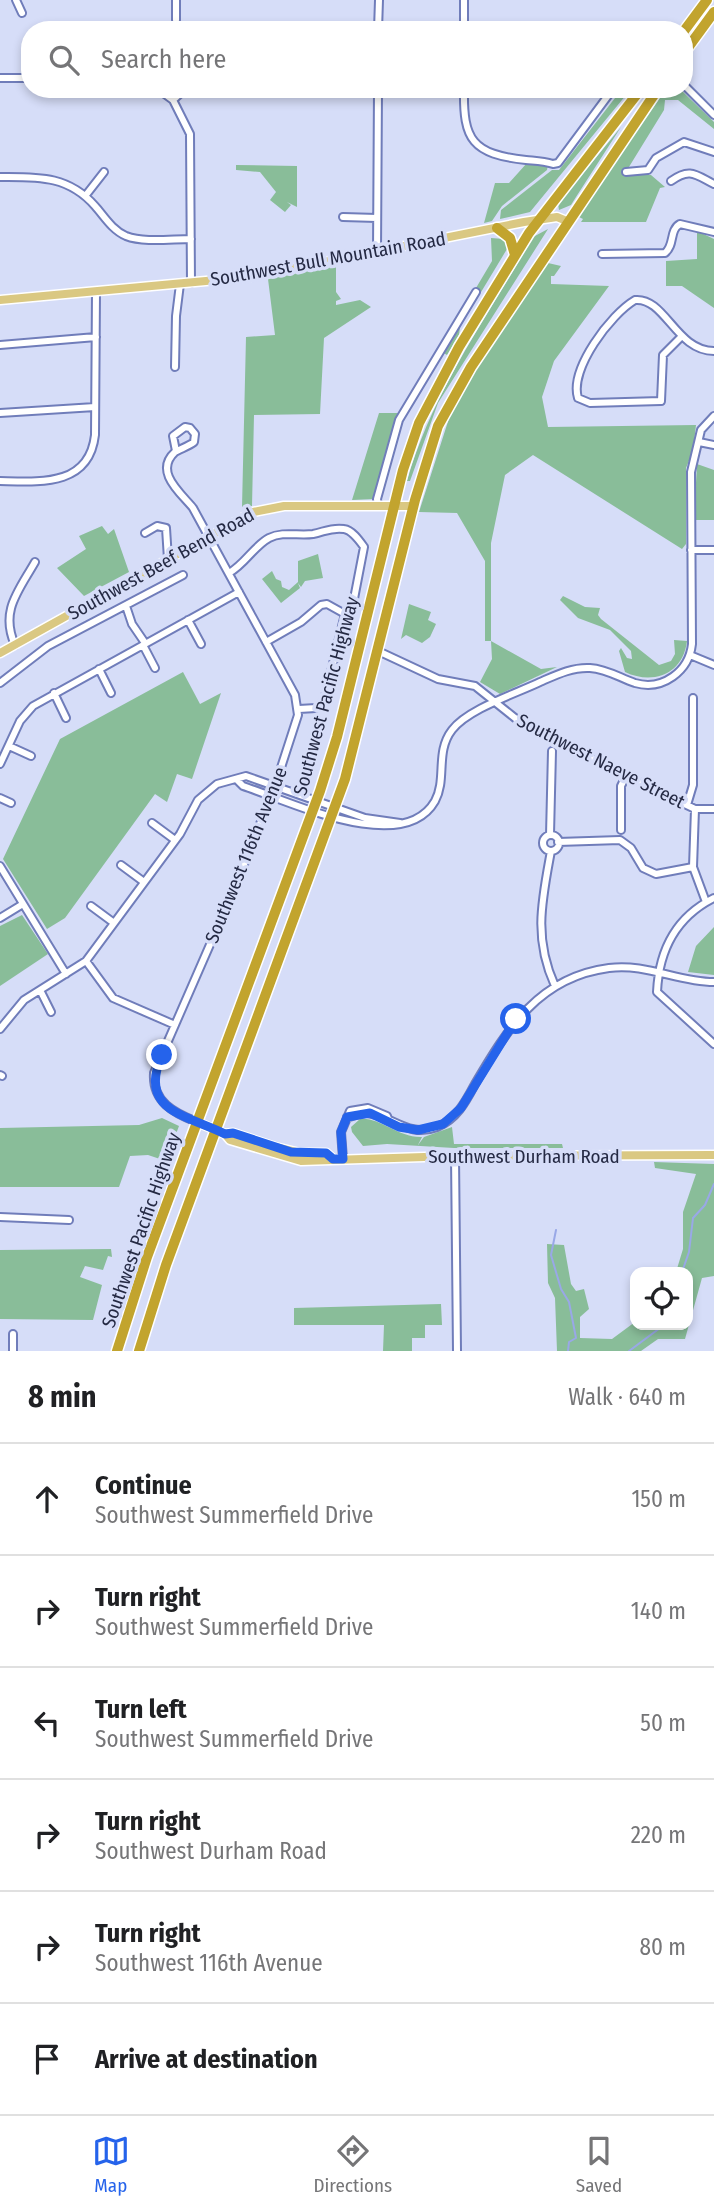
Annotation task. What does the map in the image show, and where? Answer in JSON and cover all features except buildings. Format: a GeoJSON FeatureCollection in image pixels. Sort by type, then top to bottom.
{"type":"FeatureCollection","features":[{"type":"Feature","properties":{"kind":"highway"},"geometry":{"type":"LineString","coordinates":[[691,21],[707,0]]}},
{"type":"Feature","properties":{"kind":"highway"},"geometry":{"type":"LineString","coordinates":[[693,41],[714,12]]}},
{"type":"Feature","properties":{"kind":"highway","name":"Southwest Pacific Highway"},"geometry":{"type":"LineString","coordinates":[[117,1351],[147,1256],[315,805],[337,737],[394,506],[411,446],[430,399],[538,220],[634,98]]}},
{"type":"Feature","properties":{"kind":"highway","name":"Southwest Pacific Highway"},"geometry":{"type":"LineString","coordinates":[[139,1351],[334,811],[432,442],[458,387],[652,98]]}},
{"type":"Feature","properties":{"kind":"highway"},"geometry":{"type":"LineString","coordinates":[[497,228],[510,238],[515,255]]}},
{"type":"Feature","properties":{"kind":"main road","name":"Southwest Bull Mountain Road"},"geometry":{"type":"LineString","coordinates":[[0,300],[249,277],[538,220],[557,217],[569,222]]}},
{"type":"Feature","properties":{"kind":"main road","name":"Southwest Beef Bend Road"},"geometry":{"type":"LineString","coordinates":[[0,653],[245,516],[275,507],[414,506]]}},
{"type":"Feature","properties":{"kind":"main road","name":"Southwest Durham Road"},"geometry":{"type":"LineString","coordinates":[[197,1122],[220,1132],[233,1133],[291,1152],[326,1153],[338,1159],[714,1155]]}},
{"type":"Feature","properties":{"kind":"street"},"geometry":{"type":"LineString","coordinates":[[16,0],[22,13]]}},
{"type":"Feature","properties":{"kind":"street"},"geometry":{"type":"LineString","coordinates":[[176,0],[176,20]]}},
{"type":"Feature","properties":{"kind":"street"},"geometry":{"type":"LineString","coordinates":[[378,21],[379,0]]}},
{"type":"Feature","properties":{"kind":"street"},"geometry":{"type":"LineString","coordinates":[[464,0],[464,21]]}},
{"type":"Feature","properties":{"kind":"street"},"geometry":{"type":"LineString","coordinates":[[0,78],[21,78]]}},
{"type":"Feature","properties":{"kind":"street"},"geometry":{"type":"LineString","coordinates":[[693,94],[714,115]]}},
{"type":"Feature","properties":{"kind":"street"},"geometry":{"type":"LineString","coordinates":[[170,98],[191,143],[191,283]]}},
{"type":"Feature","properties":{"kind":"street"},"geometry":{"type":"LineString","coordinates":[[377,252],[378,98]]}},
{"type":"Feature","properties":{"kind":"street"},"geometry":{"type":"LineString","coordinates":[[464,98],[466,129],[476,145],[519,159],[553,164],[560,160],[606,98]]}},
{"type":"Feature","properties":{"kind":"street"},"geometry":{"type":"LineString","coordinates":[[626,172],[648,170],[656,158],[684,142],[714,152]]}},
{"type":"Feature","properties":{"kind":"street"},"geometry":{"type":"LineString","coordinates":[[86,195],[104,172]]}},
{"type":"Feature","properties":{"kind":"street"},"geometry":{"type":"LineString","coordinates":[[671,181],[683,173],[693,172],[714,184]]}},
{"type":"Feature","properties":{"kind":"street"},"geometry":{"type":"LineString","coordinates":[[0,177],[47,177],[76,188],[86,195],[122,234],[139,239],[191,239]]}},
{"type":"Feature","properties":{"kind":"street"},"geometry":{"type":"LineString","coordinates":[[342,218],[377,218]]}},
{"type":"Feature","properties":{"kind":"street"},"geometry":{"type":"LineString","coordinates":[[602,254],[665,253],[671,246],[675,227],[680,224],[714,232]]}},
{"type":"Feature","properties":{"kind":"street"},"geometry":{"type":"LineString","coordinates":[[175,367],[180,284]]}},
{"type":"Feature","properties":{"kind":"street"},"geometry":{"type":"LineString","coordinates":[[0,481],[48,482],[73,474],[86,462],[94,446],[96,292]]}},
{"type":"Feature","properties":{"kind":"street"},"geometry":{"type":"LineString","coordinates":[[378,506],[379,491],[399,420],[476,292]]}},
{"type":"Feature","properties":{"kind":"street"},"geometry":{"type":"LineString","coordinates":[[682,336],[663,355],[661,401],[590,403],[578,398],[576,388],[593,345],[608,324],[632,301],[639,299],[649,302],[696,349],[714,351]]}},
{"type":"Feature","properties":{"kind":"street"},"geometry":{"type":"LineString","coordinates":[[0,345],[96,337]]}},
{"type":"Feature","properties":{"kind":"street"},"geometry":{"type":"LineString","coordinates":[[0,413],[95,407]]}},
{"type":"Feature","properties":{"kind":"street"},"geometry":{"type":"LineString","coordinates":[[237,780],[243,786],[270,794],[334,811],[400,824],[420,818],[436,800],[442,751],[453,728],[465,719],[557,674],[577,669],[606,671],[642,685],[661,683],[678,674],[690,655],[691,472],[703,425],[714,416]]}},
{"type":"Feature","properties":{"kind":"street"},"geometry":{"type":"LineString","coordinates":[[699,442],[714,445]]}},
{"type":"Feature","properties":{"kind":"street"},"geometry":{"type":"LineString","coordinates":[[176,451],[168,466],[169,482],[193,509],[295,695],[299,709],[316,708],[324,701],[345,614],[353,604],[365,553],[362,543],[346,529],[327,528],[315,534],[272,536],[240,567],[229,573]]}},
{"type":"Feature","properties":{"kind":"street"},"geometry":{"type":"LineString","coordinates":[[145,533],[157,526],[166,527],[168,559]]}},
{"type":"Feature","properties":{"kind":"street"},"geometry":{"type":"LineString","coordinates":[[691,550],[714,550]]}},
{"type":"Feature","properties":{"kind":"street"},"geometry":{"type":"LineString","coordinates":[[15,645],[6,622],[7,612],[35,562]]}},
{"type":"Feature","properties":{"kind":"street"},"geometry":{"type":"LineString","coordinates":[[0,683],[48,646],[183,575]]}},
{"type":"Feature","properties":{"kind":"street"},"geometry":{"type":"LineString","coordinates":[[0,764],[25,714],[54,693],[239,592]]}},
{"type":"Feature","properties":{"kind":"street"},"geometry":{"type":"LineString","coordinates":[[266,642],[300,622],[321,605],[345,614]]}},
{"type":"Feature","properties":{"kind":"street"},"geometry":{"type":"LineString","coordinates":[[126,606],[132,624],[155,668]]}},
{"type":"Feature","properties":{"kind":"street"},"geometry":{"type":"LineString","coordinates":[[188,620],[201,644]]}},
{"type":"Feature","properties":{"kind":"street","name":"Southwest Naeve Street"},"geometry":{"type":"LineString","coordinates":[[378,651],[438,678],[475,686],[515,718],[626,776],[695,809],[714,808]]}},
{"type":"Feature","properties":{"kind":"street"},"geometry":{"type":"LineString","coordinates":[[690,655],[714,665]]}},
{"type":"Feature","properties":{"kind":"street"},"geometry":{"type":"LineString","coordinates":[[99,669],[111,693]]}},
{"type":"Feature","properties":{"kind":"street"},"geometry":{"type":"LineString","coordinates":[[54,693],[66,718]]}},
{"type":"Feature","properties":{"kind":"street"},"geometry":{"type":"LineString","coordinates":[[687,805],[693,785],[693,698]]}},
{"type":"Feature","properties":{"kind":"street","name":"Southwest 116th Avenue"},"geometry":{"type":"LineString","coordinates":[[197,1122],[166,1107],[154,1081],[157,1066],[236,885],[274,786],[299,709]]}},
{"type":"Feature","properties":{"kind":"street"},"geometry":{"type":"LineString","coordinates":[[9,746],[31,756]]}},
{"type":"Feature","properties":{"kind":"street"},"geometry":{"type":"LineString","coordinates":[[551,851],[543,843],[550,835],[552,751]]}},
{"type":"Feature","properties":{"kind":"street"},"geometry":{"type":"LineString","coordinates":[[0,1029],[16,1006],[86,961],[175,840],[202,794],[223,782],[246,776],[315,805]]}},
{"type":"Feature","properties":{"kind":"street"},"geometry":{"type":"LineString","coordinates":[[621,830],[621,786],[626,776]]}},
{"type":"Feature","properties":{"kind":"street"},"geometry":{"type":"LineString","coordinates":[[0,798],[11,803]]}},
{"type":"Feature","properties":{"kind":"street"},"geometry":{"type":"LineString","coordinates":[[695,809],[693,867],[706,902]]}},
{"type":"Feature","properties":{"kind":"street"},"geometry":{"type":"LineString","coordinates":[[152,823],[175,840]]}},
{"type":"Feature","properties":{"kind":"street"},"geometry":{"type":"LineString","coordinates":[[550,835],[558,842],[620,840],[631,848],[643,868],[656,874],[693,867]]}},
{"type":"Feature","properties":{"kind":"street"},"geometry":{"type":"LineString","coordinates":[[555,986],[541,947],[542,890],[551,851],[558,842]]}},
{"type":"Feature","properties":{"kind":"street"},"geometry":{"type":"LineString","coordinates":[[121,865],[144,882]]}},
{"type":"Feature","properties":{"kind":"street"},"geometry":{"type":"LineString","coordinates":[[0,866],[66,974]]}},
{"type":"Feature","properties":{"kind":"street"},"geometry":{"type":"LineString","coordinates":[[714,898],[685,915],[675,928],[657,988],[659,997],[714,1044]]}},
{"type":"Feature","properties":{"kind":"street"},"geometry":{"type":"LineString","coordinates":[[0,918],[23,904]]}},
{"type":"Feature","properties":{"kind":"street"},"geometry":{"type":"LineString","coordinates":[[90,906],[114,923]]}},
{"type":"Feature","properties":{"kind":"street"},"geometry":{"type":"LineString","coordinates":[[86,961],[113,998],[175,1024]]}},
{"type":"Feature","properties":{"kind":"street"},"geometry":{"type":"LineString","coordinates":[[338,1159],[341,1132],[347,1117],[370,1113],[418,1130],[436,1127],[449,1120],[461,1108],[516,1019],[534,1000],[555,986],[583,974],[609,968],[634,967],[698,982],[714,982]]}},
{"type":"Feature","properties":{"kind":"street"},"geometry":{"type":"LineString","coordinates":[[40,990],[51,1012]]}},
{"type":"Feature","properties":{"kind":"street"},"geometry":{"type":"LineString","coordinates":[[455,1156],[457,1351]]}},
{"type":"Feature","properties":{"kind":"street"},"geometry":{"type":"LineString","coordinates":[[0,1217],[69,1220]]}},
{"type":"Feature","properties":{"kind":"street"},"geometry":{"type":"LineString","coordinates":[[13,1334],[13,1351]]}},
{"type":"Feature","properties":{"kind":"green space"},"geometry":{"type":"Polygon","coordinates":[[[615,98],[624,98],[530,212],[500,219],[501,210],[552,170],[559,170],[615,98]]]}},
{"type":"Feature","properties":{"kind":"green space"},"geometry":{"type":"Polygon","coordinates":[[[660,98],[689,98],[714,122],[714,129],[678,100],[665,100],[664,110],[624,175],[651,175],[665,187],[660,188],[646,222],[581,222],[583,219],[577,216],[660,98]]]}},
{"type":"Feature","properties":{"kind":"green space"},"geometry":{"type":"Polygon","coordinates":[[[621,127],[571,205],[559,210],[558,204],[621,127]]]}},
{"type":"Feature","properties":{"kind":"green space"},"geometry":{"type":"Polygon","coordinates":[[[527,163],[548,165],[547,170],[502,206],[492,221],[484,223],[495,183],[509,183],[527,163]]]}},
{"type":"Feature","properties":{"kind":"green space"},"geometry":{"type":"Polygon","coordinates":[[[236,165],[297,166],[297,207],[287,202],[291,205],[285,212],[270,200],[276,192],[260,172],[236,170],[236,165]]]}},
{"type":"Feature","properties":{"kind":"green space"},"geometry":{"type":"Polygon","coordinates":[[[548,229],[438,403],[410,481],[407,481],[431,416],[462,355],[533,237],[548,229]]]}},
{"type":"Feature","properties":{"kind":"green space"},"geometry":{"type":"Polygon","coordinates":[[[697,231],[714,239],[714,308],[682,286],[666,286],[666,261],[697,259],[697,231]]]}},
{"type":"Feature","properties":{"kind":"green space"},"geometry":{"type":"Polygon","coordinates":[[[491,238],[504,239],[507,249],[460,327],[459,335],[447,355],[442,352],[479,295],[476,288],[492,261],[491,238]]]}},
{"type":"Feature","properties":{"kind":"green space"},"geometry":{"type":"Polygon","coordinates":[[[548,263],[561,266],[554,276],[551,276],[551,284],[609,286],[554,361],[542,397],[548,427],[696,425],[693,451],[686,468],[686,544],[682,549],[533,455],[505,475],[491,543],[491,641],[485,641],[485,561],[457,513],[419,512],[452,409],[484,355],[548,263]]]}},
{"type":"Feature","properties":{"kind":"green space"},"geometry":{"type":"Polygon","coordinates":[[[336,265],[336,292],[341,299],[336,301],[336,305],[360,300],[371,307],[324,338],[320,414],[254,415],[252,506],[242,507],[246,337],[275,335],[268,279],[336,265]]]}},
{"type":"Feature","properties":{"kind":"green space"},"geometry":{"type":"Polygon","coordinates":[[[379,413],[398,413],[375,499],[352,500],[379,413]]]}},
{"type":"Feature","properties":{"kind":"green space"},"geometry":{"type":"Polygon","coordinates":[[[697,464],[714,470],[714,520],[694,520],[697,464]]]}},
{"type":"Feature","properties":{"kind":"green space"},"geometry":{"type":"Polygon","coordinates":[[[102,526],[108,534],[114,529],[129,572],[84,596],[57,568],[86,549],[79,536],[102,526]]]}},
{"type":"Feature","properties":{"kind":"green space"},"geometry":{"type":"Polygon","coordinates":[[[318,554],[323,578],[305,581],[301,587],[298,583],[300,588],[281,603],[262,579],[272,571],[276,579],[281,581],[282,587],[289,590],[298,582],[298,561],[318,554]]]}},
{"type":"Feature","properties":{"kind":"green space"},"geometry":{"type":"Polygon","coordinates":[[[563,596],[585,607],[600,608],[598,615],[601,619],[659,665],[671,661],[675,654],[674,640],[687,641],[684,653],[673,669],[665,674],[646,677],[625,672],[619,651],[621,648],[627,658],[632,659],[631,651],[610,630],[578,618],[560,600],[563,596]]]}},
{"type":"Feature","properties":{"kind":"green space"},"geometry":{"type":"Polygon","coordinates":[[[409,604],[431,612],[428,620],[436,624],[430,637],[422,643],[406,635],[401,639],[409,604]]]}},
{"type":"Feature","properties":{"kind":"green space"},"geometry":{"type":"Polygon","coordinates":[[[491,641],[541,669],[557,667],[500,694],[480,682],[492,659],[491,641]]]}},
{"type":"Feature","properties":{"kind":"green space"},"geometry":{"type":"Polygon","coordinates":[[[183,672],[200,704],[221,693],[192,779],[177,774],[167,802],[155,794],[65,918],[47,929],[3,859],[60,739],[183,672]]]}},
{"type":"Feature","properties":{"kind":"green space"},"geometry":{"type":"Polygon","coordinates":[[[22,915],[48,954],[0,986],[0,926],[22,915]]]}},
{"type":"Feature","properties":{"kind":"green space"},"geometry":{"type":"Polygon","coordinates":[[[714,927],[714,975],[688,972],[696,946],[714,927]]]}},
{"type":"Feature","properties":{"kind":"green space"},"geometry":{"type":"Polygon","coordinates":[[[162,1118],[179,1126],[166,1161],[148,1155],[130,1156],[119,1187],[0,1187],[0,1128],[139,1125],[162,1118]]]}},
{"type":"Feature","properties":{"kind":"green space"},"geometry":{"type":"Polygon","coordinates":[[[360,1119],[375,1121],[405,1134],[422,1137],[418,1145],[424,1137],[452,1127],[454,1144],[562,1144],[563,1148],[454,1148],[387,1144],[363,1146],[351,1127],[360,1119]]]}},
{"type":"Feature","properties":{"kind":"green space"},"geometry":{"type":"Polygon","coordinates":[[[654,1162],[714,1164],[714,1276],[702,1278],[693,1310],[693,1267],[678,1267],[683,1249],[683,1212],[696,1174],[655,1168],[654,1162]]]}},
{"type":"Feature","properties":{"kind":"green space"},"geometry":{"type":"Polygon","coordinates":[[[547,1244],[564,1245],[571,1284],[576,1291],[584,1289],[589,1309],[580,1317],[580,1338],[612,1339],[630,1326],[630,1330],[688,1330],[685,1339],[658,1339],[641,1351],[557,1351],[555,1298],[548,1283],[547,1244]]]}},
{"type":"Feature","properties":{"kind":"green space"},"geometry":{"type":"Polygon","coordinates":[[[111,1249],[112,1257],[108,1256],[103,1270],[85,1266],[80,1277],[102,1285],[93,1320],[0,1319],[0,1250],[111,1249]]]}},
{"type":"Feature","properties":{"kind":"green space"},"geometry":{"type":"Polygon","coordinates":[[[441,1304],[442,1325],[425,1325],[425,1338],[412,1338],[412,1351],[383,1351],[384,1325],[294,1325],[294,1308],[441,1304]]]}},
{"type":"Feature","properties":{"kind":"waterway"},"geometry":{"type":"LineString","coordinates":[[684,1267],[689,1252],[693,1218],[705,1205],[714,1184]]}},
{"type":"Feature","properties":{"kind":"waterway"},"geometry":{"type":"LineString","coordinates":[[556,1230],[551,1255],[561,1289],[569,1302],[576,1338],[569,1342],[568,1351]]}},
{"type":"Feature","properties":{"kind":"waterway"},"geometry":{"type":"LineString","coordinates":[[629,1351],[657,1330]]}},
{"type":"Feature","properties":{"kind":"route"},"geometry":{"type":"LineString","coordinates":[[162,1055],[154,1073],[154,1081],[162,1101],[174,1113],[225,1134],[233,1133],[291,1152],[326,1153],[333,1159],[343,1159],[341,1132],[347,1117],[370,1113],[410,1130],[436,1127],[449,1120],[461,1108],[516,1019]]}}]}
